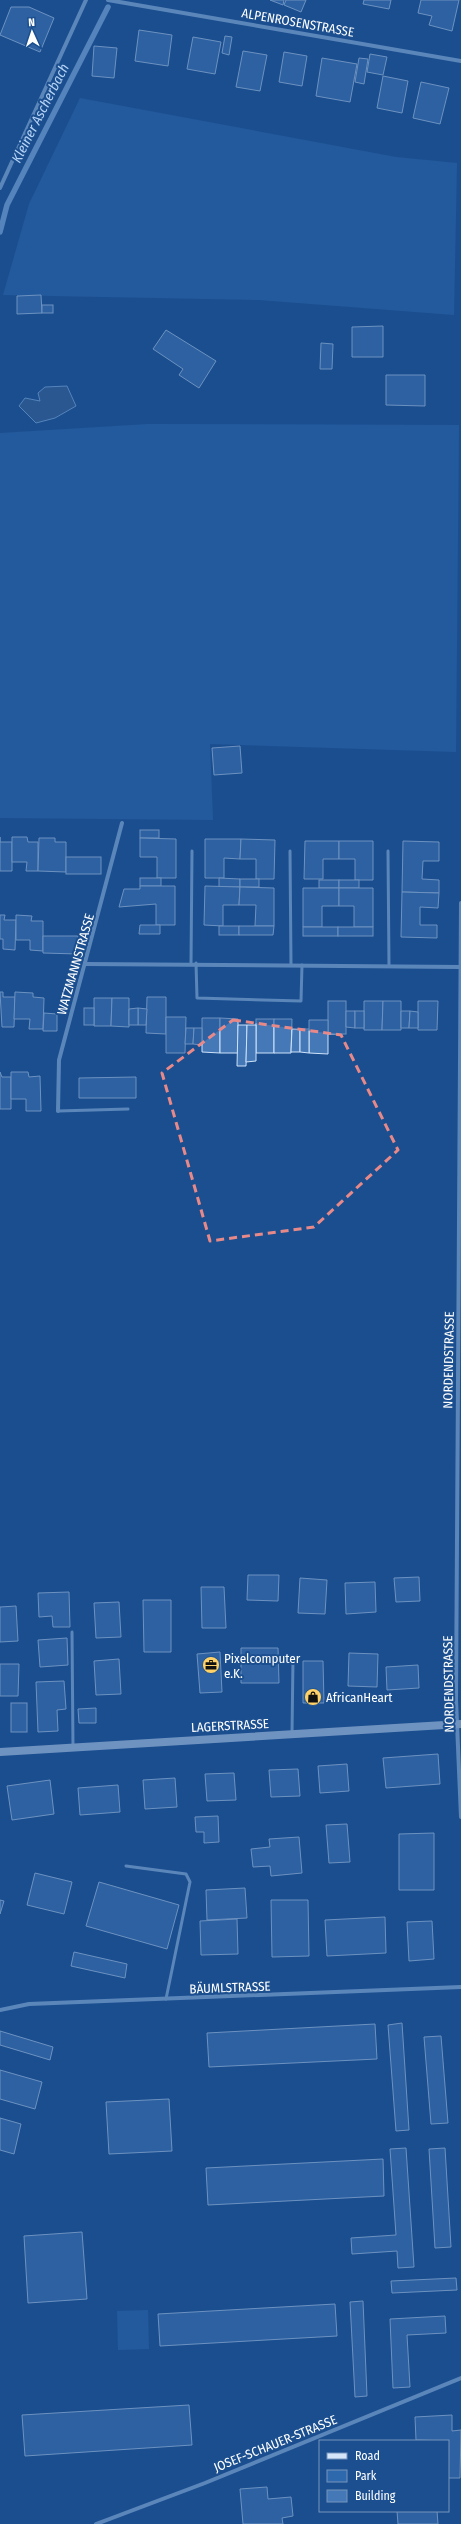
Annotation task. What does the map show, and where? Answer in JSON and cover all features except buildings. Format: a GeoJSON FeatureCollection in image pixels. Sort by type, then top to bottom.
{"type":"FeatureCollection","features":[{"type":"Feature","properties":{"kind":"street"},"geometry":{"type":"LineString","coordinates":[[0,188],[86,0]]}},
{"type":"Feature","properties":{"kind":"street","name":"ALPENROSENSTRASSE"},"geometry":{"type":"LineString","coordinates":[[108,0],[461,61]]}},
{"type":"Feature","properties":{"kind":"street","name":"WATZMANNSTRASSE"},"geometry":{"type":"LineString","coordinates":[[58,1111],[59,1060],[122,823]]}},
{"type":"Feature","properties":{"kind":"street","name":"NORDENDSTRASSE"},"geometry":{"type":"LineString","coordinates":[[461,903],[456,1700],[459,1724],[461,1817]]}},
{"type":"Feature","properties":{"kind":"street"},"geometry":{"type":"LineString","coordinates":[[85,964],[194,963],[460,967]]}},
{"type":"Feature","properties":{"kind":"street","name":"LAGERSTRASSE"},"geometry":{"type":"LineString","coordinates":[[0,1752],[459,1724]]}},
{"type":"Feature","properties":{"kind":"street","name":"BÄUMLSTRASSE"},"geometry":{"type":"LineString","coordinates":[[0,2010],[29,2004],[166,2000],[461,1987]]}},
{"type":"Feature","properties":{"kind":"street","name":"JOSEF-SCHAUER-STRASSE"},"geometry":{"type":"LineString","coordinates":[[96,2524],[205,2483],[461,2378]]}},
{"type":"Feature","properties":{"kind":"lane"},"geometry":{"type":"LineString","coordinates":[[192,851],[194,963],[197,998],[301,1001],[302,965]]}},
{"type":"Feature","properties":{"kind":"lane"},"geometry":{"type":"LineString","coordinates":[[290,851],[291,964]]}},
{"type":"Feature","properties":{"kind":"lane"},"geometry":{"type":"LineString","coordinates":[[388,851],[389,966]]}},
{"type":"Feature","properties":{"kind":"lane"},"geometry":{"type":"LineString","coordinates":[[58,1111],[128,1109]]}},
{"type":"Feature","properties":{"kind":"lane"},"geometry":{"type":"LineString","coordinates":[[72,1632],[73,1747]]}},
{"type":"Feature","properties":{"kind":"lane"},"geometry":{"type":"LineString","coordinates":[[292,1733],[293,1659]]}},
{"type":"Feature","properties":{"kind":"lane"},"geometry":{"type":"LineString","coordinates":[[126,1866],[186,1874],[190,1882],[166,2000]]}},
{"type":"Feature","properties":{"kind":"highlighted area"},"geometry":{"type":"Polygon","coordinates":[[[233,1020],[341,1035],[398,1150],[314,1227],[210,1241],[162,1073],[233,1020]]]}},
{"type":"Feature","properties":{"kind":"green space"},"geometry":{"type":"Polygon","coordinates":[[[80,98],[396,157],[457,163],[454,315],[259,300],[3,295],[29,204],[80,98]]]}},
{"type":"Feature","properties":{"kind":"green space"},"geometry":{"type":"Polygon","coordinates":[[[148,424],[459,425],[456,752],[210,744],[213,820],[0,818],[0,433],[148,424]]]}},
{"type":"Feature","properties":{"kind":"green space"},"geometry":{"type":"Polygon","coordinates":[[[148,2310],[149,2349],[118,2350],[117,2311],[148,2310]]]}},
{"type":"Feature","properties":{"kind":"shaded area"},"geometry":{"type":"Polygon","coordinates":[[[67,386],[76,406],[55,418],[36,423],[19,406],[25,398],[40,401],[38,393],[45,387],[67,386]]]}},
{"type":"Feature","properties":{"kind":"waterway","name":"Kleiner Ascherbach"},"geometry":{"type":"LineString","coordinates":[[0,232],[7,205],[108,7]]}},
{"type":"Feature","properties":{"kind":"place","name":"Pixelcomputer e.K."},"geometry":{"type":"Point","coordinates":[211,1665]}},
{"type":"Feature","properties":{"kind":"place","name":"AfricanHeart"},"geometry":{"type":"Point","coordinates":[313,1697]}}]}
